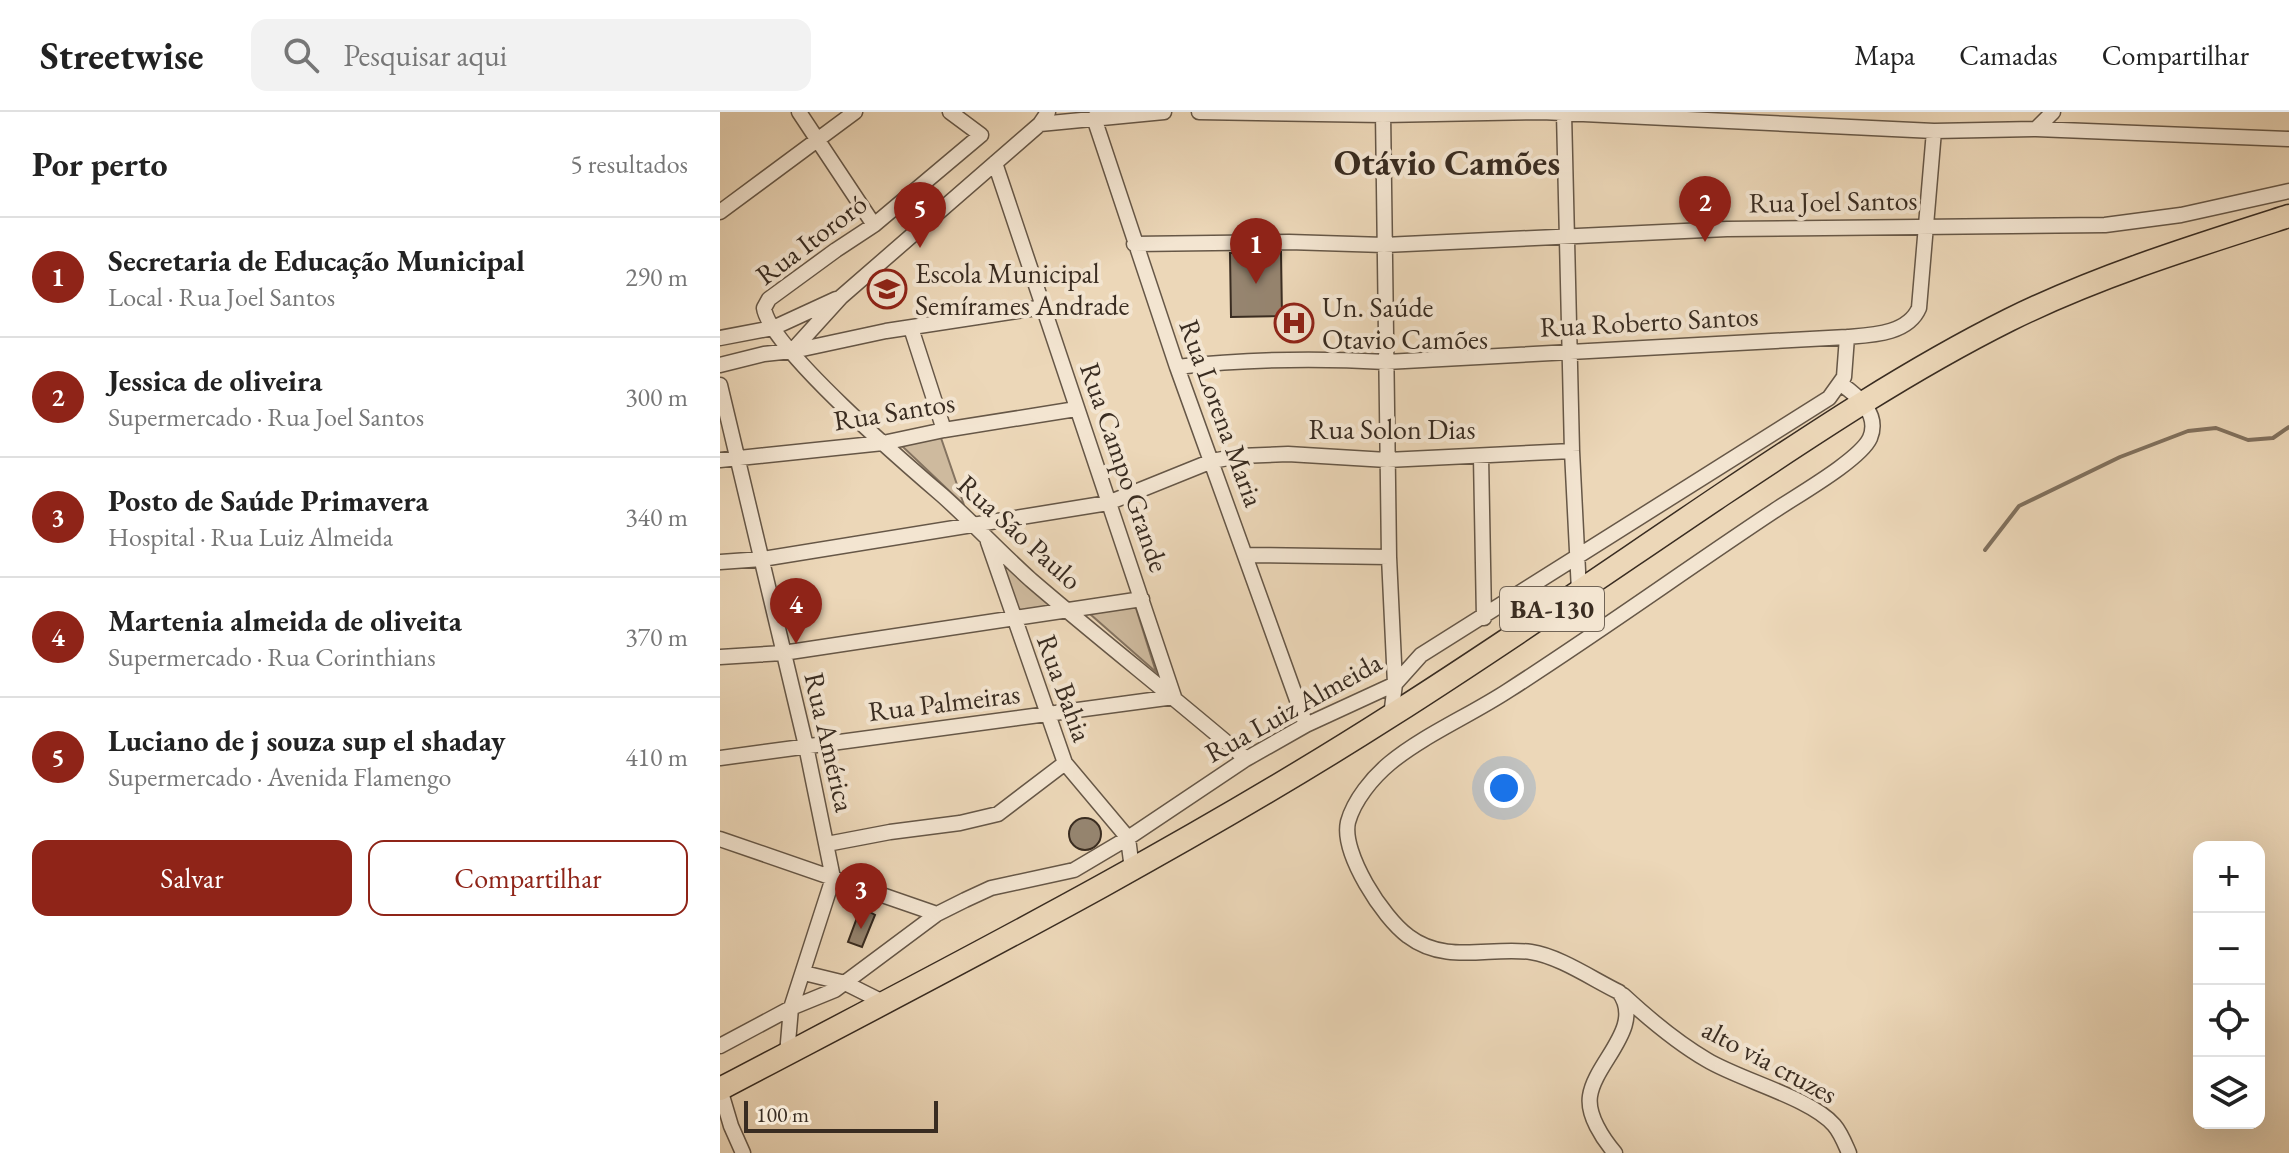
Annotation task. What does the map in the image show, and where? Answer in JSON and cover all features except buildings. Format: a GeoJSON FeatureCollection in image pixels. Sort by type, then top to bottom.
{"type":"FeatureCollection","features":[{"type":"Feature","properties":{"kind":"highway","name":"BA-130"},"geometry":{"type":"LineString","coordinates":[[720,1089],[1132,869],[1391,716],[1864,402],[1977,337],[2053,301],[2132,269],[2289,216]]}},
{"type":"Feature","properties":{"kind":"street"},"geometry":{"type":"LineString","coordinates":[[799,112],[874,225]]}},
{"type":"Feature","properties":{"kind":"street"},"geometry":{"type":"LineString","coordinates":[[720,212],[855,112]]}},
{"type":"Feature","properties":{"kind":"street","name":"Rua Itororó"},"geometry":{"type":"LineString","coordinates":[[773,328],[764,313],[769,299],[874,225],[981,135],[950,112]]}},
{"type":"Feature","properties":{"kind":"street"},"geometry":{"type":"LineString","coordinates":[[792,351],[841,297],[1044,118],[1094,118],[1164,112]]}},
{"type":"Feature","properties":{"kind":"street"},"geometry":{"type":"LineString","coordinates":[[1199,112],[1542,112],[1934,131],[2036,129],[2289,139]]}},
{"type":"Feature","properties":{"kind":"street"},"geometry":{"type":"LineString","coordinates":[[1807,123],[1819,112]]}},
{"type":"Feature","properties":{"kind":"street"},"geometry":{"type":"LineString","coordinates":[[2036,129],[2053,112]]}},
{"type":"Feature","properties":{"kind":"street"},"geometry":{"type":"LineString","coordinates":[[1564,113],[1572,451],[1579,591]]}},
{"type":"Feature","properties":{"kind":"street"},"geometry":{"type":"LineString","coordinates":[[1383,114],[1389,557],[1395,684],[1391,716]]}},
{"type":"Feature","properties":{"kind":"street","name":"Rua Lorena Maria"},"geometry":{"type":"LineString","coordinates":[[1094,118],[1134,244],[1306,725]]}},
{"type":"Feature","properties":{"kind":"street"},"geometry":{"type":"LineString","coordinates":[[1927,225],[1934,131]]}},
{"type":"Feature","properties":{"kind":"street","name":"Rua Campo Grande"},"geometry":{"type":"LineString","coordinates":[[995,163],[1174,697]]}},
{"type":"Feature","properties":{"kind":"street","name":"Rua Joel Santos"},"geometry":{"type":"LineString","coordinates":[[1134,244],[1289,242],[1384,245],[1713,229],[2062,226],[2140,222],[2289,191]]}},
{"type":"Feature","properties":{"kind":"street","name":"Rua Roberto Santos"},"geometry":{"type":"LineString","coordinates":[[1177,367],[1238,360],[1317,358],[1386,362],[1847,337],[1892,329],[1912,320],[1919,308],[1927,225]]}},
{"type":"Feature","properties":{"kind":"street"},"geometry":{"type":"LineString","coordinates":[[720,338],[773,328],[841,297]]}},
{"type":"Feature","properties":{"kind":"street"},"geometry":{"type":"LineString","coordinates":[[720,365],[886,331],[1044,307]]}},
{"type":"Feature","properties":{"kind":"street","name":"Rua São Paulo"},"geometry":{"type":"LineString","coordinates":[[773,328],[883,443],[1066,609],[1246,759]]}},
{"type":"Feature","properties":{"kind":"street"},"geometry":{"type":"LineString","coordinates":[[911,328],[944,430]]}},
{"type":"Feature","properties":{"kind":"street"},"geometry":{"type":"LineString","coordinates":[[1847,337],[1846,370],[1841,384],[1864,402]]}},
{"type":"Feature","properties":{"kind":"street","name":"Rua Luiz Almeida"},"geometry":{"type":"LineString","coordinates":[[720,1046],[845,983],[937,914],[991,888],[1074,870],[1246,759],[1306,725],[1395,684],[1421,655],[1811,411],[1841,384]]}},
{"type":"Feature","properties":{"kind":"street","name":"Rua América"},"geometry":{"type":"LineString","coordinates":[[720,385],[806,746],[833,878]]}},
{"type":"Feature","properties":{"kind":"street","name":"alto via cruzes"},"geometry":{"type":"LineString","coordinates":[[1849,1153],[1835,1126],[1822,1115],[1706,1060],[1662,1030],[1619,992],[1537,953],[1457,953],[1431,948],[1410,938],[1389,918],[1361,874],[1347,832],[1352,812],[1369,785],[1392,761],[1511,689],[1851,458],[1870,437],[1871,417],[1864,402]]}},
{"type":"Feature","properties":{"kind":"street","name":"Rua Santos"},"geometry":{"type":"LineString","coordinates":[[720,460],[883,443],[1076,409]]}},
{"type":"Feature","properties":{"kind":"street","name":"Rua Solon Dias"},"geometry":{"type":"LineString","coordinates":[[720,562],[981,532],[1108,503],[1212,461],[1275,454],[1387,460],[1572,451]]}},
{"type":"Feature","properties":{"kind":"street"},"geometry":{"type":"LineString","coordinates":[[1481,456],[1484,618]]}},
{"type":"Feature","properties":{"kind":"street","name":"Rua Bahia"},"geometry":{"type":"LineString","coordinates":[[981,532],[1065,763],[1128,838]]}},
{"type":"Feature","properties":{"kind":"street"},"geometry":{"type":"LineString","coordinates":[[1246,555],[1389,557]]}},
{"type":"Feature","properties":{"kind":"street"},"geometry":{"type":"LineString","coordinates":[[720,657],[783,653],[1142,599]]}},
{"type":"Feature","properties":{"kind":"street","name":"Rua Palmeiras"},"geometry":{"type":"LineString","coordinates":[[720,758],[1174,697]]}},
{"type":"Feature","properties":{"kind":"street"},"geometry":{"type":"LineString","coordinates":[[827,844],[998,814],[1065,763]]}},
{"type":"Feature","properties":{"kind":"street"},"geometry":{"type":"LineString","coordinates":[[1128,838],[1132,869]]}},
{"type":"Feature","properties":{"kind":"street"},"geometry":{"type":"LineString","coordinates":[[720,839],[937,914]]}},
{"type":"Feature","properties":{"kind":"street"},"geometry":{"type":"LineString","coordinates":[[787,1054],[791,1008],[833,878]]}},
{"type":"Feature","properties":{"kind":"street"},"geometry":{"type":"LineString","coordinates":[[804,973],[845,983],[883,1002]]}},
{"type":"Feature","properties":{"kind":"street"},"geometry":{"type":"LineString","coordinates":[[1615,1153],[1598,1128],[1589,1098],[1627,1015],[1627,1004],[1619,992]]}},
{"type":"Feature","properties":{"kind":"street"},"geometry":{"type":"LineString","coordinates":[[720,1089],[743,1153]]}},
{"type":"Feature","properties":{"kind":"street"},"geometry":{"type":"LineString","coordinates":[[720,1138],[731,1126]]}},
{"type":"Feature","properties":{"kind":"shaded area"},"geometry":{"type":"Polygon","coordinates":[[[940,435],[964,505],[902,446],[940,435]]]}},
{"type":"Feature","properties":{"kind":"shaded area"},"geometry":{"type":"Polygon","coordinates":[[[996,554],[1052,605],[1014,613],[996,554]]]}},
{"type":"Feature","properties":{"kind":"shaded area"},"geometry":{"type":"Polygon","coordinates":[[[1135,605],[1156,672],[1090,614],[1135,605]]]}},
{"type":"Feature","properties":{"kind":"waterway"},"geometry":{"type":"LineString","coordinates":[[1985,550],[2019,506],[2120,457],[2188,431],[2216,428],[2248,440],[2273,438],[2289,427]]}},
{"type":"Feature","properties":{"kind":"place","name":"Jessica de oliveira"},"geometry":{"type":"Point","coordinates":[1705,242]}},
{"type":"Feature","properties":{"kind":"place","name":"Luciano de j souza sup el shaday"},"geometry":{"type":"Point","coordinates":[920,248]}},
{"type":"Feature","properties":{"kind":"place","name":"Secretaria de Educação Municipal"},"geometry":{"type":"Point","coordinates":[1256,284]}},
{"type":"Feature","properties":{"kind":"place","name":"Escola Municipal Semírames Andrade"},"geometry":{"type":"Point","coordinates":[887,289]}},
{"type":"Feature","properties":{"kind":"place","name":"Un. Saúde Otavio Camões"},"geometry":{"type":"Point","coordinates":[1294,323]}},
{"type":"Feature","properties":{"kind":"place","name":"Martenia almeida de oliveita"},"geometry":{"type":"Point","coordinates":[796,644]}},
{"type":"Feature","properties":{"kind":"place","name":"Posto de Saúde Primavera"},"geometry":{"type":"Point","coordinates":[861,929]}},
{"type":"Feature","properties":{"kind":"district","name":"Otávio Camões"},"geometry":{"type":"Point","coordinates":[1447,162]}}]}
